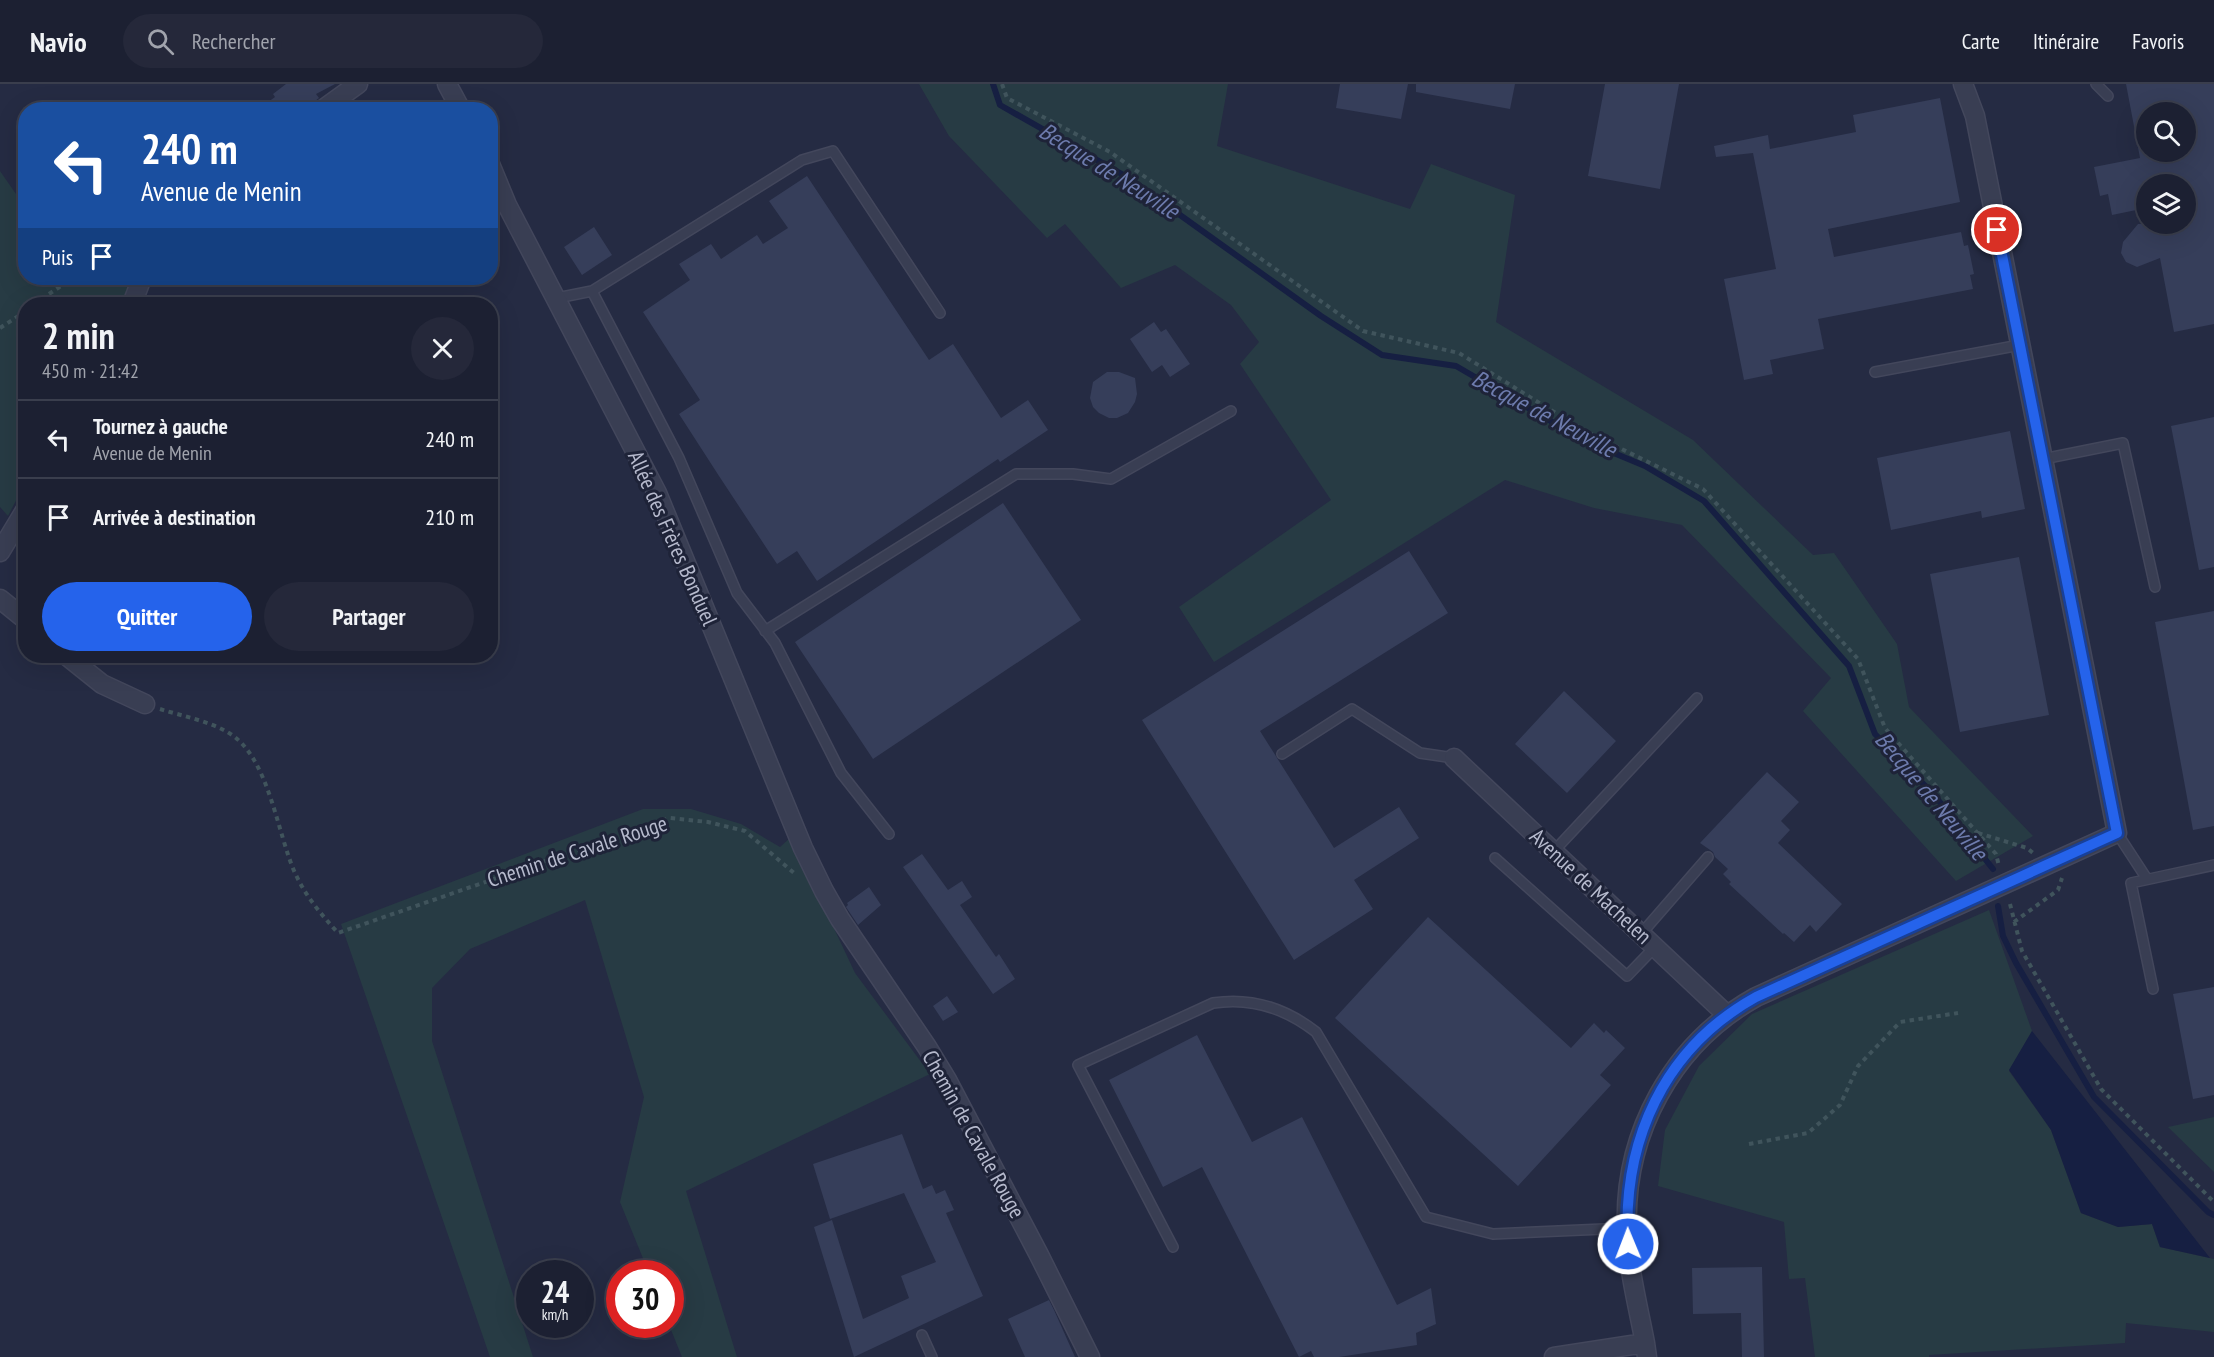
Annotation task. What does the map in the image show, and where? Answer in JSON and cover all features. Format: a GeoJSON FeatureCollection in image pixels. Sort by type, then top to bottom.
{"type":"FeatureCollection","features":[{"type":"Feature","properties":{"kind":"street"},"geometry":{"type":"LineString","coordinates":[[333,102],[358,84]]}},
{"type":"Feature","properties":{"kind":"street"},"geometry":{"type":"LineString","coordinates":[[447,84],[456,102]]}},
{"type":"Feature","properties":{"kind":"street"},"geometry":{"type":"LineString","coordinates":[[1554,1357],[1646,1350],[1630,1261],[1627,1228],[1630,1173],[1654,1102],[1694,1044],[1727,1015],[1756,997],[2117,833],[1975,116],[1964,84]]}},
{"type":"Feature","properties":{"kind":"street","name":"Allée des Frères Bonduel"},"geometry":{"type":"LineString","coordinates":[[498,183],[507,205],[657,493],[803,848],[840,919]]}},
{"type":"Feature","properties":{"kind":"street"},"geometry":{"type":"LineString","coordinates":[[0,552],[18,522]]}},
{"type":"Feature","properties":{"kind":"street"},"geometry":{"type":"LineString","coordinates":[[0,599],[18,614]]}},
{"type":"Feature","properties":{"kind":"street"},"geometry":{"type":"LineString","coordinates":[[76,663],[102,684],[145,704]]}},
{"type":"Feature","properties":{"kind":"street","name":"Avenue de Machelen"},"geometry":{"type":"LineString","coordinates":[[1454,758],[1727,1015]]}},
{"type":"Feature","properties":{"kind":"street","name":"Chemin de Cavale Rouge"},"geometry":{"type":"LineString","coordinates":[[840,919],[947,1080],[1090,1357]]}},
{"type":"Feature","properties":{"kind":"lane"},"geometry":{"type":"LineString","coordinates":[[2096,84],[2108,96]]}},
{"type":"Feature","properties":{"kind":"lane"},"geometry":{"type":"LineString","coordinates":[[557,298],[592,291],[802,160],[833,151],[940,313]]}},
{"type":"Feature","properties":{"kind":"lane"},"geometry":{"type":"LineString","coordinates":[[592,291],[679,458],[737,593],[775,643],[841,773],[889,834]]}},
{"type":"Feature","properties":{"kind":"lane"},"geometry":{"type":"LineString","coordinates":[[1875,372],[2020,345]]}},
{"type":"Feature","properties":{"kind":"lane"},"geometry":{"type":"LineString","coordinates":[[765,631],[1016,474],[1073,474],[1111,479],[1231,411]]}},
{"type":"Feature","properties":{"kind":"lane"},"geometry":{"type":"LineString","coordinates":[[2043,459],[2123,443],[2155,587]]}},
{"type":"Feature","properties":{"kind":"lane"},"geometry":{"type":"LineString","coordinates":[[1554,851],[1696,698]]}},
{"type":"Feature","properties":{"kind":"lane"},"geometry":{"type":"LineString","coordinates":[[1282,753],[1352,709],[1420,753],[1454,758]]}},
{"type":"Feature","properties":{"kind":"lane"},"geometry":{"type":"LineString","coordinates":[[2117,833],[2148,879]]}},
{"type":"Feature","properties":{"kind":"lane"},"geometry":{"type":"LineString","coordinates":[[1641,934],[1708,857]]}},
{"type":"Feature","properties":{"kind":"lane"},"geometry":{"type":"LineString","coordinates":[[1495,858],[1627,976],[1655,947]]}},
{"type":"Feature","properties":{"kind":"lane"},"geometry":{"type":"LineString","coordinates":[[2153,989],[2132,883],[2214,865]]}},
{"type":"Feature","properties":{"kind":"lane"},"geometry":{"type":"LineString","coordinates":[[1173,1247],[1078,1065],[1213,1003],[1230,1000],[1274,1007],[1302,1021],[1316,1032],[1426,1217],[1492,1234],[1627,1228]]}},
{"type":"Feature","properties":{"kind":"lane"},"geometry":{"type":"LineString","coordinates":[[922,1335],[932,1357]]}},
{"type":"Feature","properties":{"kind":"path"},"geometry":{"type":"LineString","coordinates":[[1002,84],[1007,98],[1110,152],[1363,331],[1459,353],[1582,430],[1703,489],[1858,659],[1885,728],[1996,854],[2000,867]]}},
{"type":"Feature","properties":{"kind":"path"},"geometry":{"type":"LineString","coordinates":[[44,297],[62,285]]}},
{"type":"Feature","properties":{"kind":"path"},"geometry":{"type":"LineString","coordinates":[[0,328],[18,316]]}},
{"type":"Feature","properties":{"kind":"path","name":"Chemin de Cavale Rouge"},"geometry":{"type":"LineString","coordinates":[[145,704],[229,733],[246,748],[260,774],[288,856],[301,886],[309,900],[338,933],[670,818],[708,822],[745,831],[798,878]]}},
{"type":"Feature","properties":{"kind":"path"},"geometry":{"type":"LineString","coordinates":[[1978,833],[2027,848],[2046,865]]}},
{"type":"Feature","properties":{"kind":"path"},"geometry":{"type":"LineString","coordinates":[[2014,922],[2058,890],[2069,855]]}},
{"type":"Feature","properties":{"kind":"path"},"geometry":{"type":"LineString","coordinates":[[2010,904],[2022,951],[2101,1089],[2214,1202]]}},
{"type":"Feature","properties":{"kind":"path"},"geometry":{"type":"LineString","coordinates":[[1749,1144],[1808,1133],[1840,1105],[1857,1066],[1900,1022],[1958,1013]]}},
{"type":"Feature","properties":{"kind":"shaded area"},"geometry":{"type":"Polygon","coordinates":[[[919,84],[1228,84],[1217,146],[1410,209],[1431,164],[1515,195],[1496,322],[1693,440],[1813,555],[1834,553],[1897,644],[1909,707],[2033,836],[1956,881],[1803,711],[1831,678],[1682,525],[1594,508],[1505,480],[1214,662],[1179,607],[1331,500],[1240,364],[1259,342],[1231,305],[1175,265],[1121,288],[1065,224],[1047,238],[949,136],[919,84]]]}},
{"type":"Feature","properties":{"kind":"shaded area"},"geometry":{"type":"Polygon","coordinates":[[[0,171],[18,197],[18,285],[133,285],[129,297],[18,297],[18,497],[8,516],[0,507],[0,171]]]}},
{"type":"Feature","properties":{"kind":"shaded area"},"geometry":{"type":"Polygon","coordinates":[[[643,809],[691,809],[741,824],[780,847],[791,837],[855,973],[930,1074],[686,1191],[737,1357],[682,1357],[674,1338],[684,1338],[684,1260],[644,1260],[620,1202],[644,1097],[585,900],[470,949],[432,988],[432,1041],[516,1304],[516,1338],[527,1338],[533,1357],[490,1357],[341,924],[643,809]]]}},
{"type":"Feature","properties":{"kind":"shaded area"},"geometry":{"type":"Polygon","coordinates":[[[1989,910],[2032,1031],[2009,1071],[2051,1130],[2081,1213],[2118,1227],[2152,1224],[2160,1247],[2214,1259],[2214,1332],[2126,1323],[2125,1343],[1929,1355],[1929,1357],[1815,1357],[1805,1278],[1789,1279],[1784,1222],[1658,1186],[1665,1130],[1699,1066],[1752,1014],[1989,910]]]}},
{"type":"Feature","properties":{"kind":"shaded area"},"geometry":{"type":"Polygon","coordinates":[[[2214,1117],[2214,1172],[2168,1127],[2214,1117]]]}},
{"type":"Feature","properties":{"kind":"water"},"geometry":{"type":"Polygon","coordinates":[[[2032,1031],[2210,1258],[2160,1247],[2152,1224],[2118,1227],[2081,1213],[2051,1130],[2009,1070],[2032,1031]]]}},
{"type":"Feature","properties":{"kind":"building"},"geometry":{"type":"Polygon","coordinates":[[[286,84],[335,84],[316,94],[319,98],[314,102],[268,102],[275,97],[273,94],[286,84]]]}},
{"type":"Feature","properties":{"kind":"building"},"geometry":{"type":"Polygon","coordinates":[[[1340,84],[1408,84],[1401,119],[1336,108],[1340,84]]]}},
{"type":"Feature","properties":{"kind":"building"},"geometry":{"type":"Polygon","coordinates":[[[1416,84],[1515,84],[1510,109],[1416,92],[1416,84]]]}},
{"type":"Feature","properties":{"kind":"building"},"geometry":{"type":"Polygon","coordinates":[[[1605,84],[1679,84],[1660,189],[1588,176],[1605,84]]]}},
{"type":"Feature","properties":{"kind":"building"},"geometry":{"type":"Polygon","coordinates":[[[2126,84],[2214,84],[2214,324],[2174,332],[2160,258],[2137,267],[2126,262],[2121,253],[2123,242],[2136,226],[2136,234],[2196,234],[2196,174],[2136,174],[2136,210],[2112,215],[2108,194],[2100,196],[2094,167],[2136,159],[2136,162],[2196,162],[2196,102],[2136,102],[2136,137],[2126,84]]]}},
{"type":"Feature","properties":{"kind":"building"},"geometry":{"type":"Polygon","coordinates":[[[1940,98],[1960,202],[1828,229],[1834,257],[1961,232],[1964,246],[1968,245],[1974,274],[1970,275],[1973,289],[1818,319],[1824,349],[1770,360],[1773,374],[1744,380],[1724,279],[1776,269],[1753,153],[1716,157],[1714,146],[1768,135],[1770,149],[1856,132],[1853,115],[1940,98]]]}},
{"type":"Feature","properties":{"kind":"building"},"geometry":{"type":"Polygon","coordinates":[[[807,176],[929,360],[953,344],[1001,418],[1028,400],[1048,430],[1000,462],[998,459],[817,581],[797,551],[777,564],[719,476],[679,414],[700,400],[643,312],[690,280],[679,264],[711,244],[721,259],[757,235],[763,244],[788,228],[769,201],[807,176]]]}},
{"type":"Feature","properties":{"kind":"building"},"geometry":{"type":"Polygon","coordinates":[[[594,227],[612,255],[582,275],[564,247],[594,227]]]}},
{"type":"Feature","properties":{"kind":"building"},"geometry":{"type":"Polygon","coordinates":[[[1154,322],[1161,332],[1166,329],[1190,364],[1170,377],[1162,365],[1152,372],[1130,339],[1154,322]]]}},
{"type":"Feature","properties":{"kind":"building"},"geometry":{"type":"Polygon","coordinates":[[[1107,372],[1119,372],[1135,378],[1137,394],[1135,402],[1128,413],[1117,418],[1109,418],[1099,413],[1093,407],[1090,398],[1093,382],[1107,372]]]}},
{"type":"Feature","properties":{"kind":"building"},"geometry":{"type":"Polygon","coordinates":[[[2214,417],[2214,567],[2199,570],[2171,426],[2214,417]]]}},
{"type":"Feature","properties":{"kind":"building"},"geometry":{"type":"Polygon","coordinates":[[[2010,431],[2025,509],[1982,518],[1981,511],[1891,530],[1877,458],[2010,431]]]}},
{"type":"Feature","properties":{"kind":"building"},"geometry":{"type":"Polygon","coordinates":[[[1003,503],[1081,620],[873,759],[795,642],[1003,503]]]}},
{"type":"Feature","properties":{"kind":"building"},"geometry":{"type":"Polygon","coordinates":[[[1409,551],[1448,613],[1260,731],[1334,848],[1399,807],[1419,838],[1354,880],[1373,909],[1294,960],[1142,720],[1409,551]]]}},
{"type":"Feature","properties":{"kind":"building"},"geometry":{"type":"Polygon","coordinates":[[[2019,557],[2049,715],[1960,732],[1930,574],[2019,557]]]}},
{"type":"Feature","properties":{"kind":"building"},"geometry":{"type":"Polygon","coordinates":[[[2214,611],[2214,826],[2193,830],[2155,622],[2214,611]]]}},
{"type":"Feature","properties":{"kind":"building"},"geometry":{"type":"Polygon","coordinates":[[[1564,691],[1616,741],[1567,793],[1515,744],[1564,691]]]}},
{"type":"Feature","properties":{"kind":"building"},"geometry":{"type":"Polygon","coordinates":[[[1767,772],[1799,802],[1781,821],[1790,830],[1778,843],[1842,904],[1816,932],[1810,925],[1794,942],[1729,884],[1731,882],[1723,874],[1728,869],[1715,857],[1713,852],[1700,843],[1767,772]]]}},
{"type":"Feature","properties":{"kind":"building"},"geometry":{"type":"Polygon","coordinates":[[[922,854],[948,890],[962,881],[972,897],[960,905],[996,957],[999,954],[1015,979],[993,994],[903,867],[922,854]]]}},
{"type":"Feature","properties":{"kind":"building"},"geometry":{"type":"Polygon","coordinates":[[[869,887],[881,905],[858,925],[846,907],[847,903],[869,887]]]}},
{"type":"Feature","properties":{"kind":"building"},"geometry":{"type":"Polygon","coordinates":[[[1428,917],[1571,1048],[1594,1023],[1604,1033],[1606,1030],[1625,1048],[1600,1075],[1611,1085],[1518,1186],[1335,1018],[1428,917]]]}},
{"type":"Feature","properties":{"kind":"building"},"geometry":{"type":"Polygon","coordinates":[[[2214,987],[2214,1095],[2193,1099],[2173,994],[2214,987]]]}},
{"type":"Feature","properties":{"kind":"building"},"geometry":{"type":"Polygon","coordinates":[[[947,996],[958,1012],[943,1021],[933,1006],[947,996]]]}},
{"type":"Feature","properties":{"kind":"building"},"geometry":{"type":"Polygon","coordinates":[[[1197,1035],[1252,1142],[1302,1117],[1397,1305],[1431,1288],[1436,1324],[1416,1333],[1417,1345],[1339,1357],[1314,1357],[1311,1351],[1299,1357],[1202,1167],[1163,1187],[1109,1080],[1197,1035]]]}},
{"type":"Feature","properties":{"kind":"building"},"geometry":{"type":"Polygon","coordinates":[[[902,1134],[923,1189],[932,1185],[936,1194],[945,1190],[954,1210],[946,1213],[983,1296],[854,1357],[814,1227],[832,1220],[863,1319],[909,1298],[901,1276],[936,1262],[904,1193],[830,1219],[813,1164],[902,1134]]]}},
{"type":"Feature","properties":{"kind":"building"},"geometry":{"type":"Polygon","coordinates":[[[1762,1267],[1764,1357],[1742,1357],[1741,1313],[1693,1314],[1692,1268],[1762,1267]]]}},
{"type":"Feature","properties":{"kind":"building"},"geometry":{"type":"Polygon","coordinates":[[[1049,1300],[1075,1357],[1025,1357],[1008,1319],[1049,1300]]]}},
{"type":"Feature","properties":{"kind":"waterway","name":"Becque de Neuville"},"geometry":{"type":"LineString","coordinates":[[993,84],[1000,105],[1127,177],[1321,316],[1382,355],[1456,366],[1585,441],[1645,466],[1704,501],[1849,666],[1875,734],[1935,796],[1993,869]]}},
{"type":"Feature","properties":{"kind":"waterway"},"geometry":{"type":"LineString","coordinates":[[1998,906],[2003,936],[2016,963],[2094,1097],[2208,1212],[2214,1215]]}},
{"type":"Feature","properties":{"kind":"route"},"geometry":{"type":"LineString","coordinates":[[1628,1244],[1627,1212],[1630,1173],[1646,1119],[1670,1074],[1694,1044],[1727,1015],[1756,997],[2117,833],[1997,230]]}}]}
